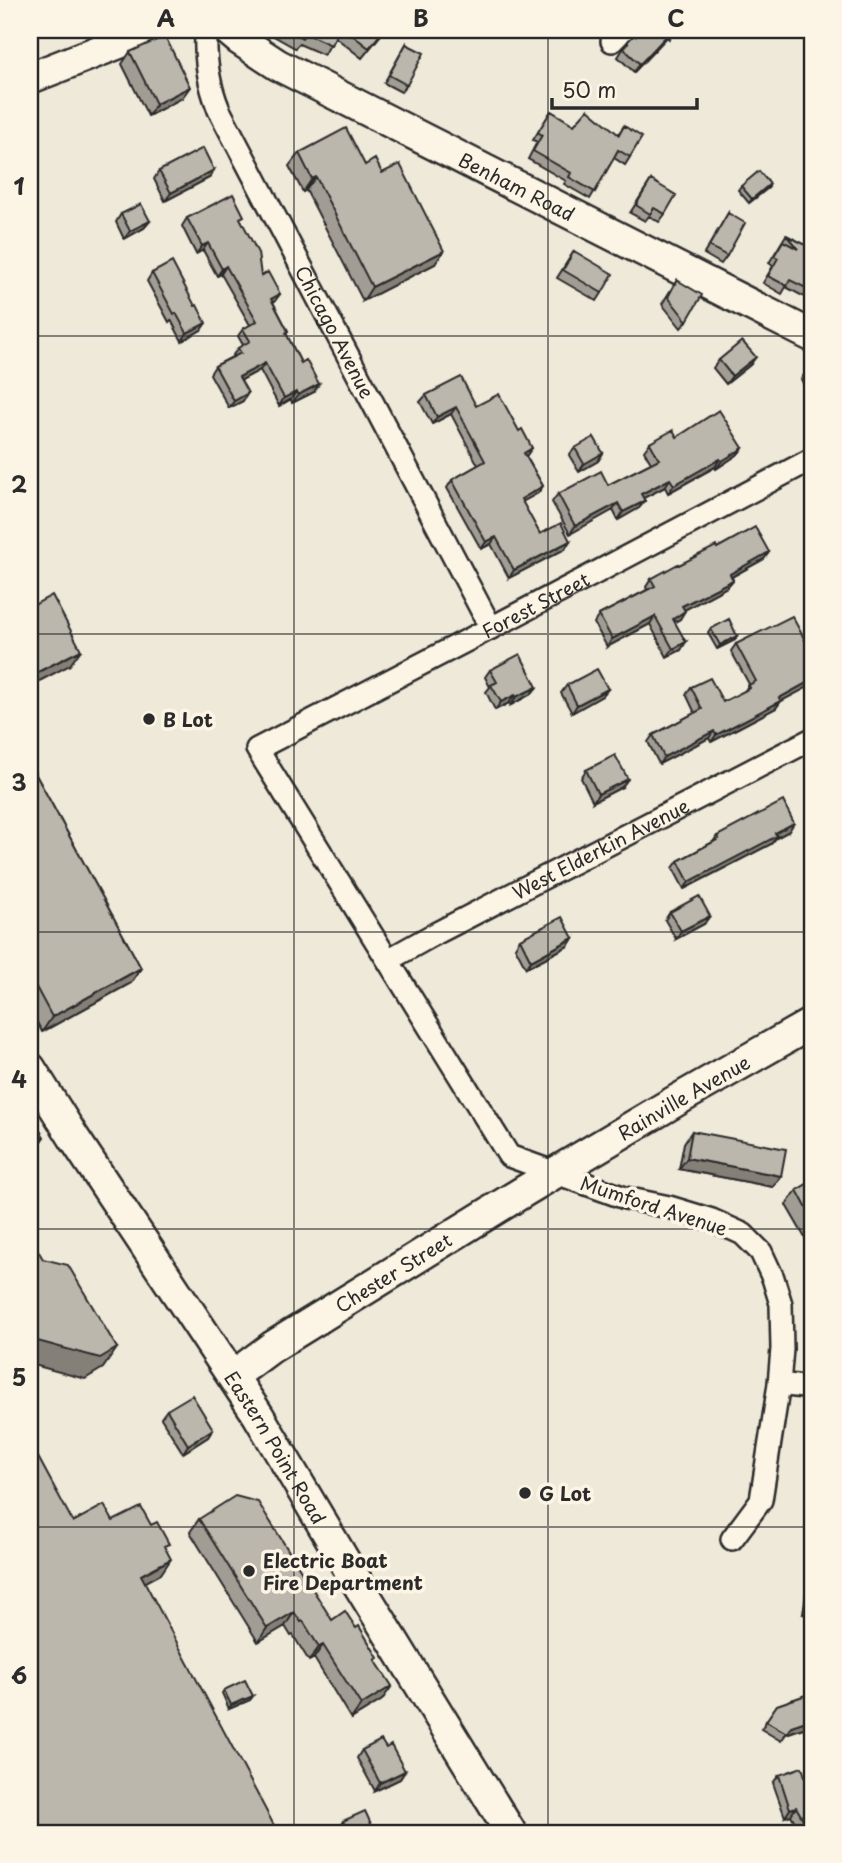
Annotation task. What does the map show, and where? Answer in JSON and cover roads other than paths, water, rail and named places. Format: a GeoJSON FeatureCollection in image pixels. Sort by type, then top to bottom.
{"type":"FeatureCollection","features":[{"type":"Feature","properties":{"kind":"main road"},"geometry":{"type":"LineString","coordinates":[[30,78],[152,30]]}},
{"type":"Feature","properties":{"kind":"main road","name":"Benham Road"},"geometry":{"type":"LineString","coordinates":[[228,30],[278,65],[812,335]]}},
{"type":"Feature","properties":{"kind":"main road","name":"Rainville Avenue"},"geometry":{"type":"LineString","coordinates":[[556,1172],[812,1023]]}},
{"type":"Feature","properties":{"kind":"main road","name":"Eastern Point Road"},"geometry":{"type":"LineString","coordinates":[[30,1068],[233,1376],[511,1833]]}},
{"type":"Feature","properties":{"kind":"main road","name":"Chester Street"},"geometry":{"type":"LineString","coordinates":[[233,1376],[272,1347],[556,1172]]}},
{"type":"Feature","properties":{"kind":"street","name":"Chicago Avenue"},"geometry":{"type":"LineString","coordinates":[[206,30],[206,69],[219,110],[491,628]]}},
{"type":"Feature","properties":{"kind":"street","name":"Forest Street"},"geometry":{"type":"LineString","coordinates":[[257,749],[812,459]]}},
{"type":"Feature","properties":{"kind":"street","name":"West Elderkin Avenue"},"geometry":{"type":"LineString","coordinates":[[388,960],[812,739]]}},
{"type":"Feature","properties":{"kind":"street","name":"Mumford Avenue"},"geometry":{"type":"LineString","coordinates":[[257,749],[509,1156],[625,1198],[712,1220],[743,1234],[761,1252],[781,1304],[782,1349],[779,1384],[761,1500],[732,1539]]}},
{"type":"Feature","properties":{"kind":"street"},"geometry":{"type":"LineString","coordinates":[[779,1384],[812,1388]]}},
{"type":"Feature","properties":{"kind":"place","name":"B Lot"},"geometry":{"type":"Point","coordinates":[149,719]}},
{"type":"Feature","properties":{"kind":"place","name":"G Lot"},"geometry":{"type":"Point","coordinates":[525,1493]}},
{"type":"Feature","properties":{"kind":"place","name":"Electric Boat Fire Department"},"geometry":{"type":"Point","coordinates":[249,1571]}}]}
